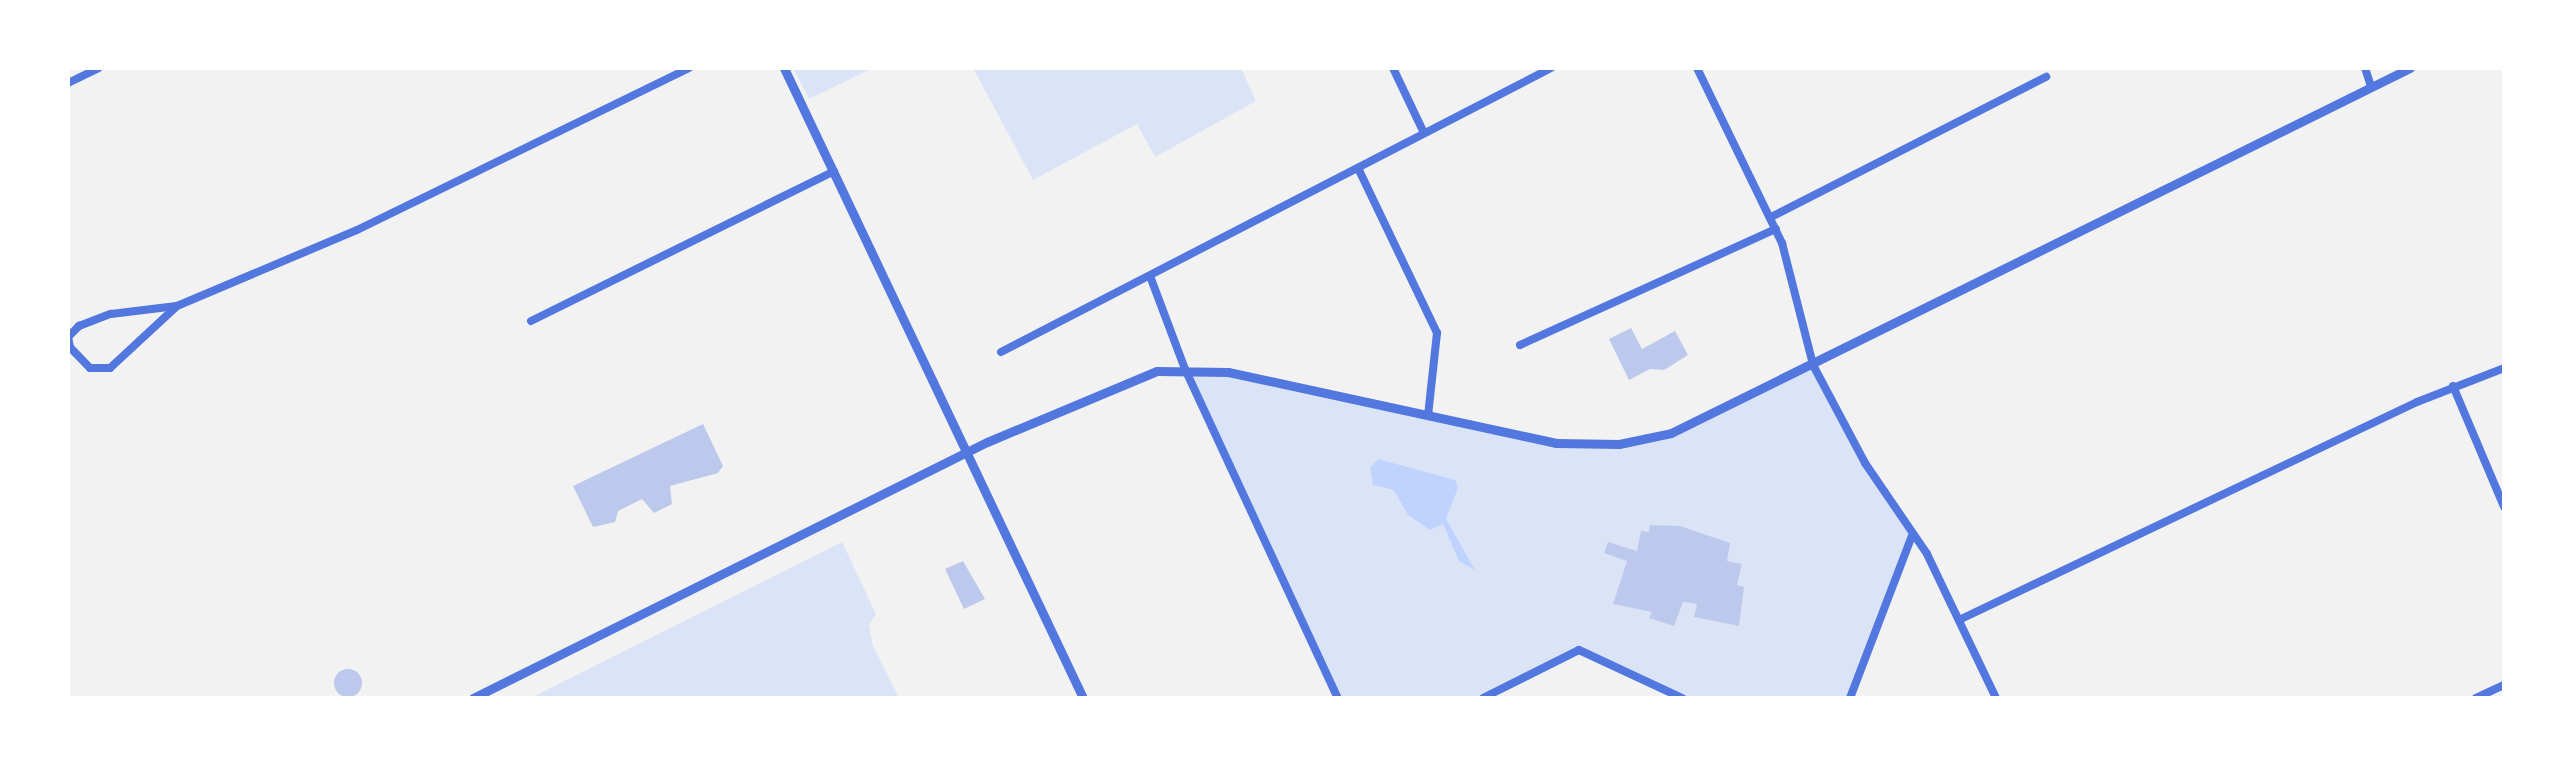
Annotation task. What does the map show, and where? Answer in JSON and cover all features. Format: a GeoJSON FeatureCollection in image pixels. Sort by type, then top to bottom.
{"type":"FeatureCollection","features":[{"type":"Feature","properties":{"kind":"street"},"geometry":{"type":"LineString","coordinates":[[68,83],[99,68]]}},
{"type":"Feature","properties":{"kind":"street"},"geometry":{"type":"LineString","coordinates":[[177,306],[110,368],[90,368],[70,347],[68,337],[79,326],[111,314],[177,306],[357,230],[689,68]]}},
{"type":"Feature","properties":{"kind":"street"},"geometry":{"type":"LineString","coordinates":[[784,68],[970,450],[1082,698]]}},
{"type":"Feature","properties":{"kind":"street"},"geometry":{"type":"LineString","coordinates":[[1392,68],[1424,132]]}},
{"type":"Feature","properties":{"kind":"street"},"geometry":{"type":"LineString","coordinates":[[1000,352],[1551,68]]}},
{"type":"Feature","properties":{"kind":"street"},"geometry":{"type":"LineString","coordinates":[[1697,68],[1772,217],[1813,365],[1961,619],[1996,698]]}},
{"type":"Feature","properties":{"kind":"street"},"geometry":{"type":"LineString","coordinates":[[2365,68],[2371,87]]}},
{"type":"Feature","properties":{"kind":"street"},"geometry":{"type":"LineString","coordinates":[[473,698],[970,450],[1127,379],[1185,369],[1228,372],[1556,443],[1619,444],[1683,429],[2410,68]]}},
{"type":"Feature","properties":{"kind":"street"},"geometry":{"type":"LineString","coordinates":[[1772,217],[2046,78]]}},
{"type":"Feature","properties":{"kind":"street"},"geometry":{"type":"LineString","coordinates":[[1358,168],[1438,334],[1428,416]]}},
{"type":"Feature","properties":{"kind":"street"},"geometry":{"type":"LineString","coordinates":[[531,321],[834,171]]}},
{"type":"Feature","properties":{"kind":"street"},"geometry":{"type":"LineString","coordinates":[[1520,346],[1776,229]]}},
{"type":"Feature","properties":{"kind":"street"},"geometry":{"type":"LineString","coordinates":[[1150,276],[1185,369],[1338,698]]}},
{"type":"Feature","properties":{"kind":"street"},"geometry":{"type":"LineString","coordinates":[[1961,619],[2453,386],[2504,368]]}},
{"type":"Feature","properties":{"kind":"street"},"geometry":{"type":"LineString","coordinates":[[2453,386],[2504,508]]}},
{"type":"Feature","properties":{"kind":"street"},"geometry":{"type":"LineString","coordinates":[[1850,698],[1912,536]]}},
{"type":"Feature","properties":{"kind":"street"},"geometry":{"type":"LineString","coordinates":[[1484,698],[1573,650],[1682,698]]}},
{"type":"Feature","properties":{"kind":"street"},"geometry":{"type":"LineString","coordinates":[[2476,698],[2504,685]]}},
{"type":"Feature","properties":{"kind":"shaded area"},"geometry":{"type":"Polygon","coordinates":[[[793,68],[873,68],[809,99],[793,68]]]}},
{"type":"Feature","properties":{"kind":"shaded area"},"geometry":{"type":"Polygon","coordinates":[[[973,68],[1241,68],[1256,101],[1155,157],[1137,124],[1033,180],[973,68]]]}},
{"type":"Feature","properties":{"kind":"shaded area"},"geometry":{"type":"Polygon","coordinates":[[[1813,365],[1912,536],[1850,698],[1682,698],[1584,651],[1484,698],[1338,698],[1185,369],[1556,443],[1655,438],[1813,365]]]}},
{"type":"Feature","properties":{"kind":"shaded area"},"geometry":{"type":"Polygon","coordinates":[[[842,542],[876,614],[869,625],[873,646],[899,698],[531,698],[842,542]]]}},
{"type":"Feature","properties":{"kind":"water"},"geometry":{"type":"Polygon","coordinates":[[[1378,459],[1455,480],[1458,488],[1446,519],[1475,570],[1459,561],[1443,524],[1430,530],[1408,515],[1394,490],[1373,485],[1370,468],[1378,459]]]}},
{"type":"Feature","properties":{"kind":"building"},"geometry":{"type":"Polygon","coordinates":[[[1631,328],[1642,349],[1675,331],[1688,355],[1664,370],[1650,369],[1629,380],[1609,339],[1631,328]]]}},
{"type":"Feature","properties":{"kind":"building"},"geometry":{"type":"Polygon","coordinates":[[[703,424],[723,466],[718,473],[670,486],[672,504],[654,513],[642,499],[618,511],[615,522],[593,527],[573,486],[703,424]]]}},
{"type":"Feature","properties":{"kind":"building"},"geometry":{"type":"Polygon","coordinates":[[[1650,525],[1680,526],[1730,543],[1727,561],[1742,564],[1737,585],[1744,587],[1739,626],[1694,617],[1697,604],[1683,602],[1674,626],[1649,618],[1652,612],[1613,604],[1627,561],[1604,553],[1608,542],[1637,551],[1641,531],[1649,532],[1650,525]]]}},
{"type":"Feature","properties":{"kind":"building"},"geometry":{"type":"Polygon","coordinates":[[[963,561],[985,599],[964,609],[945,569],[963,561]]]}},
{"type":"Feature","properties":{"kind":"building"},"geometry":{"type":"Polygon","coordinates":[[[348,669],[358,673],[362,683],[358,693],[348,697],[338,693],[334,683],[338,673],[348,669]]]}}]}
